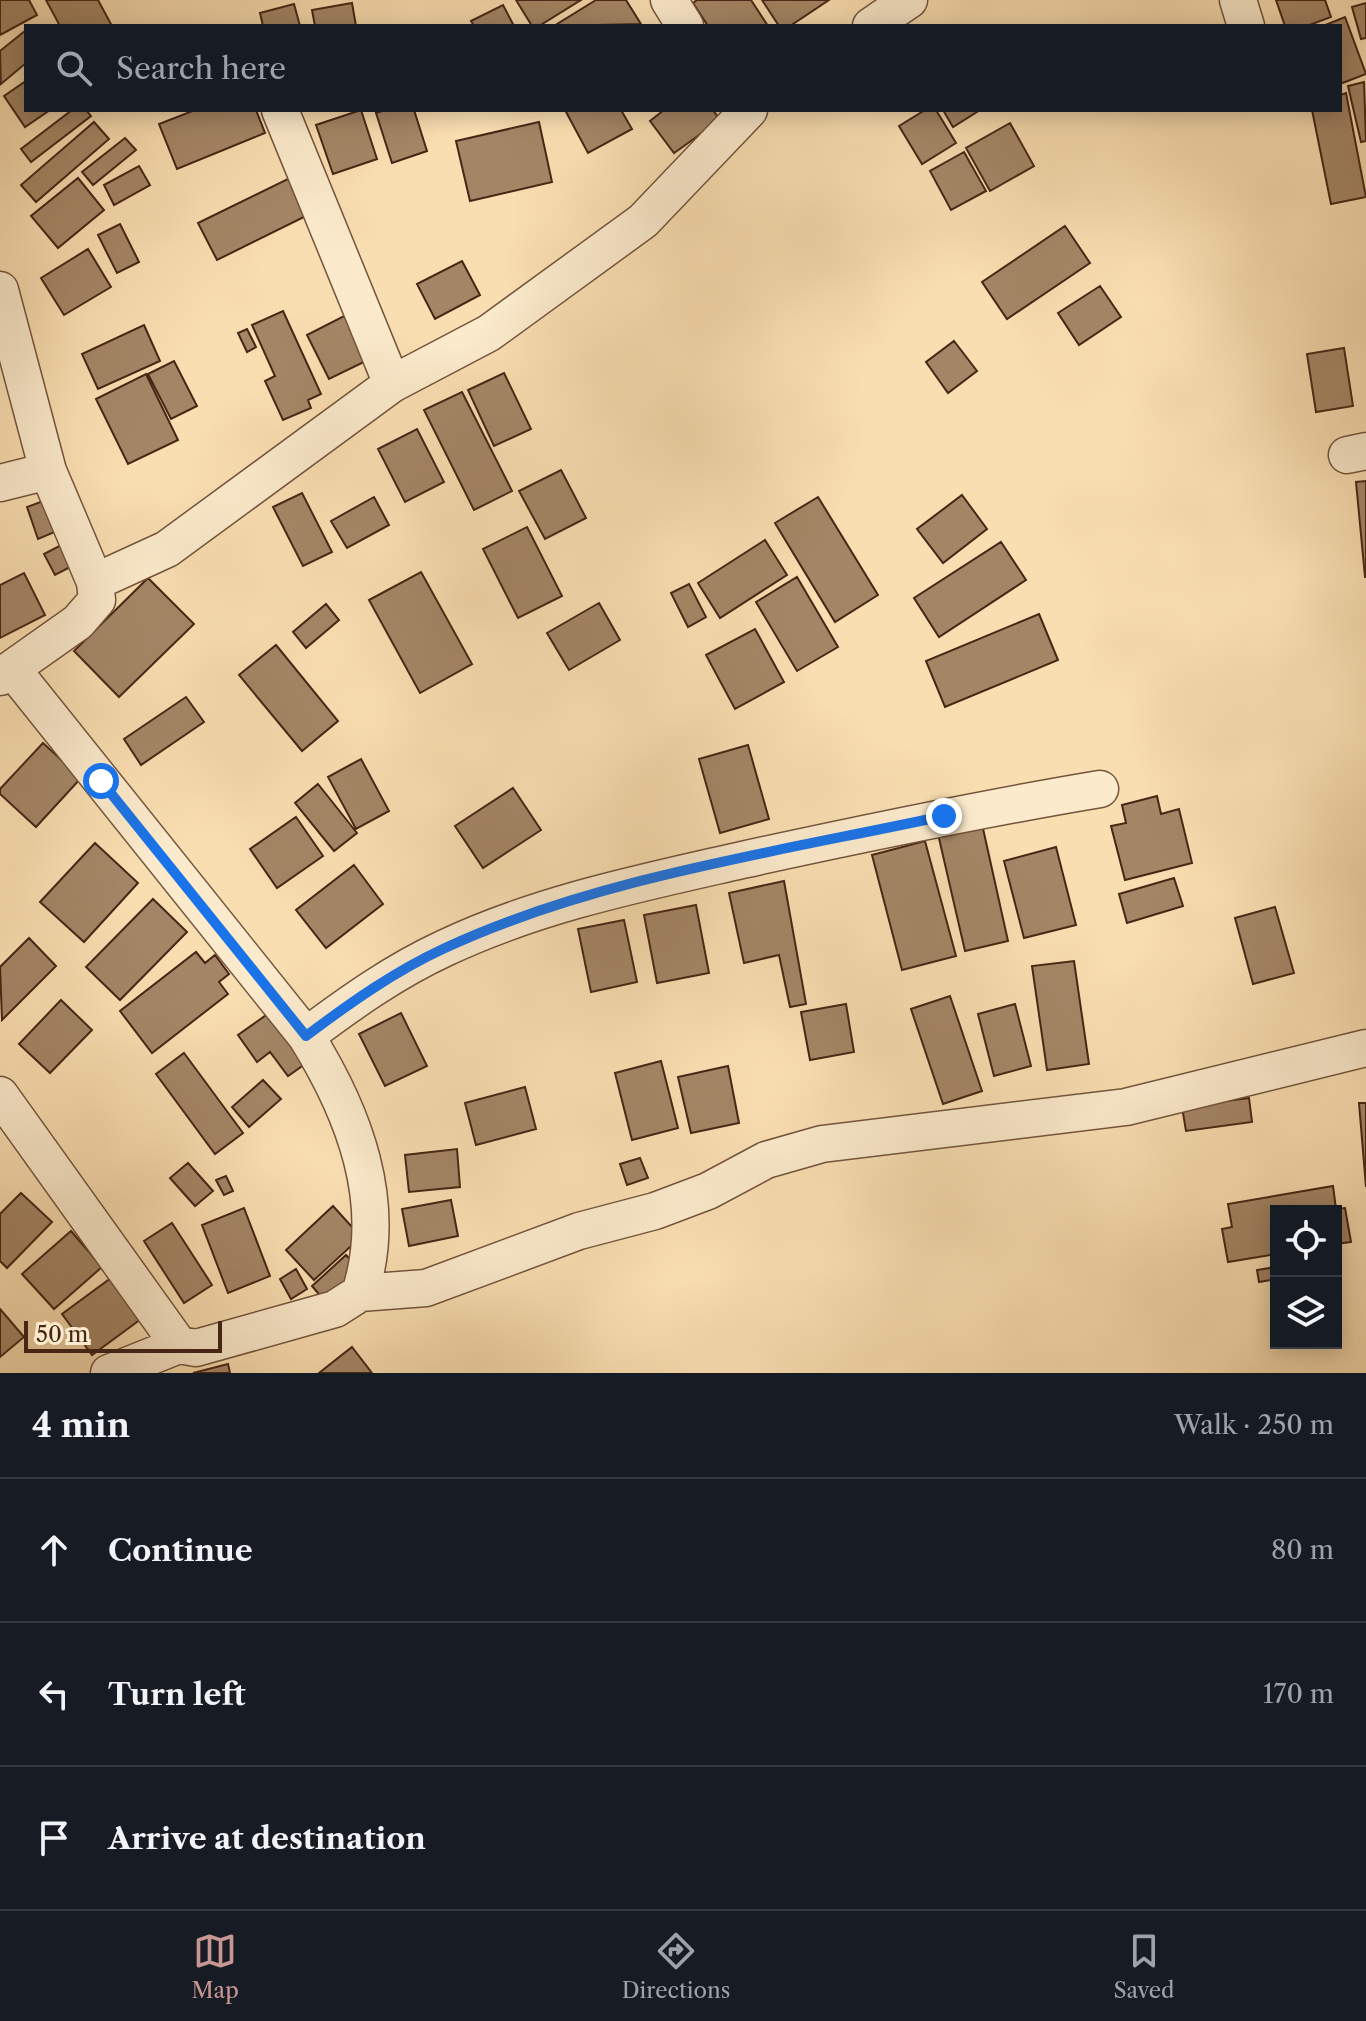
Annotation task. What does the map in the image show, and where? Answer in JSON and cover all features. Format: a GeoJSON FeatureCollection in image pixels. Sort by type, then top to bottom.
{"type":"FeatureCollection","features":[{"type":"Feature","properties":{"kind":"street"},"geometry":{"type":"LineString","coordinates":[[669,0],[684,24]]}},
{"type":"Feature","properties":{"kind":"street"},"geometry":{"type":"LineString","coordinates":[[874,24],[909,0]]}},
{"type":"Feature","properties":{"kind":"street"},"geometry":{"type":"LineString","coordinates":[[1238,0],[1245,24]]}},
{"type":"Feature","properties":{"kind":"street"},"geometry":{"type":"LineString","coordinates":[[281,112],[392,384]]}},
{"type":"Feature","properties":{"kind":"street"},"geometry":{"type":"LineString","coordinates":[[95,582],[167,549],[392,384],[489,333],[643,221],[743,112]]}},
{"type":"Feature","properties":{"kind":"street"},"geometry":{"type":"LineString","coordinates":[[0,290],[48,471],[95,582],[97,600],[78,622],[6,673],[306,1036],[335,1083],[359,1142],[370,1207],[370,1261],[360,1293]]}},
{"type":"Feature","properties":{"kind":"street"},"geometry":{"type":"LineString","coordinates":[[0,483],[48,471]]}},
{"type":"Feature","properties":{"kind":"street"},"geometry":{"type":"LineString","coordinates":[[306,1036],[363,993],[443,948],[522,916],[653,880],[791,849],[944,816],[1100,789]]}},
{"type":"Feature","properties":{"kind":"street"},"geometry":{"type":"LineString","coordinates":[[109,1373],[179,1345],[196,1348],[335,1309],[360,1293],[426,1288],[579,1231],[655,1211],[708,1191],[766,1160],[822,1144],[1126,1107],[1366,1048]]}},
{"type":"Feature","properties":{"kind":"street"},"geometry":{"type":"LineString","coordinates":[[0,1095],[179,1345]]}},
{"type":"Feature","properties":{"kind":"building"},"geometry":{"type":"Polygon","coordinates":[[[0,0],[29,0],[37,15],[0,35],[0,0]]]}},
{"type":"Feature","properties":{"kind":"building"},"geometry":{"type":"Polygon","coordinates":[[[46,0],[98,0],[111,24],[59,24],[46,0]]]}},
{"type":"Feature","properties":{"kind":"building"},"geometry":{"type":"Polygon","coordinates":[[[516,0],[581,0],[542,24],[531,24],[516,0]]]}},
{"type":"Feature","properties":{"kind":"building"},"geometry":{"type":"Polygon","coordinates":[[[596,0],[626,0],[641,24],[557,24],[596,0]]]}},
{"type":"Feature","properties":{"kind":"building"},"geometry":{"type":"Polygon","coordinates":[[[697,0],[751,0],[767,24],[707,24],[693,3],[697,0]]]}},
{"type":"Feature","properties":{"kind":"building"},"geometry":{"type":"Polygon","coordinates":[[[762,0],[829,0],[793,24],[778,24],[762,0]]]}},
{"type":"Feature","properties":{"kind":"building"},"geometry":{"type":"Polygon","coordinates":[[[1276,0],[1325,0],[1331,17],[1312,24],[1284,24],[1276,0]]]}},
{"type":"Feature","properties":{"kind":"building"},"geometry":{"type":"Polygon","coordinates":[[[352,3],[356,24],[315,24],[312,10],[352,3]]]}},
{"type":"Feature","properties":{"kind":"building"},"geometry":{"type":"Polygon","coordinates":[[[1366,3],[1366,38],[1361,39],[1352,7],[1366,3]]]}},
{"type":"Feature","properties":{"kind":"building"},"geometry":{"type":"Polygon","coordinates":[[[294,4],[299,24],[263,24],[260,13],[294,4]]]}},
{"type":"Feature","properties":{"kind":"building"},"geometry":{"type":"Polygon","coordinates":[[[503,5],[513,24],[473,24],[471,21],[503,5]]]}},
{"type":"Feature","properties":{"kind":"building"},"geometry":{"type":"Polygon","coordinates":[[[1345,17],[1366,74],[1342,83],[1342,24],[1328,24],[1345,17]]]}},
{"type":"Feature","properties":{"kind":"building"},"geometry":{"type":"Polygon","coordinates":[[[24,32],[24,65],[1,84],[0,51],[24,32]]]}},
{"type":"Feature","properties":{"kind":"building"},"geometry":{"type":"Polygon","coordinates":[[[24,82],[24,112],[47,112],[25,127],[4,96],[24,82]]]}},
{"type":"Feature","properties":{"kind":"building"},"geometry":{"type":"Polygon","coordinates":[[[1364,82],[1366,141],[1361,142],[1348,86],[1364,82]]]}},
{"type":"Feature","properties":{"kind":"building"},"geometry":{"type":"Polygon","coordinates":[[[1346,93],[1366,197],[1331,204],[1312,112],[1342,112],[1342,94],[1346,93]]]}},
{"type":"Feature","properties":{"kind":"building"},"geometry":{"type":"Polygon","coordinates":[[[69,112],[88,112],[91,116],[31,162],[21,149],[69,112]]]}},
{"type":"Feature","properties":{"kind":"building"},"geometry":{"type":"Polygon","coordinates":[[[190,112],[257,112],[265,133],[177,169],[159,124],[190,112]]]}},
{"type":"Feature","properties":{"kind":"building"},"geometry":{"type":"Polygon","coordinates":[[[362,112],[377,159],[333,174],[316,125],[362,112]]]}},
{"type":"Feature","properties":{"kind":"building"},"geometry":{"type":"Polygon","coordinates":[[[415,112],[427,151],[392,163],[376,113],[415,112]]]}},
{"type":"Feature","properties":{"kind":"building"},"geometry":{"type":"Polygon","coordinates":[[[566,112],[622,112],[632,129],[588,153],[566,112]]]}},
{"type":"Feature","properties":{"kind":"building"},"geometry":{"type":"Polygon","coordinates":[[[661,112],[714,112],[720,120],[674,153],[650,121],[661,112]]]}},
{"type":"Feature","properties":{"kind":"building"},"geometry":{"type":"Polygon","coordinates":[[[922,112],[937,112],[956,143],[922,164],[899,126],[922,112]]]}},
{"type":"Feature","properties":{"kind":"building"},"geometry":{"type":"Polygon","coordinates":[[[944,112],[977,112],[953,127],[944,112]]]}},
{"type":"Feature","properties":{"kind":"building"},"geometry":{"type":"Polygon","coordinates":[[[94,122],[109,139],[36,202],[21,185],[94,122]]]}},
{"type":"Feature","properties":{"kind":"building"},"geometry":{"type":"Polygon","coordinates":[[[539,122],[552,182],[470,201],[456,141],[539,122]]]}},
{"type":"Feature","properties":{"kind":"building"},"geometry":{"type":"Polygon","coordinates":[[[1010,123],[1034,166],[990,191],[966,148],[1010,123]]]}},
{"type":"Feature","properties":{"kind":"building"},"geometry":{"type":"Polygon","coordinates":[[[125,138],[136,150],[93,185],[82,172],[125,138]]]}},
{"type":"Feature","properties":{"kind":"building"},"geometry":{"type":"Polygon","coordinates":[[[964,152],[986,191],[951,210],[930,171],[964,152]]]}},
{"type":"Feature","properties":{"kind":"building"},"geometry":{"type":"Polygon","coordinates":[[[139,166],[150,185],[114,205],[104,185],[139,166]]]}},
{"type":"Feature","properties":{"kind":"building"},"geometry":{"type":"Polygon","coordinates":[[[296,175],[314,212],[217,260],[198,223],[296,175]]]}},
{"type":"Feature","properties":{"kind":"building"},"geometry":{"type":"Polygon","coordinates":[[[78,178],[104,210],[58,248],[31,216],[78,178]]]}},
{"type":"Feature","properties":{"kind":"building"},"geometry":{"type":"Polygon","coordinates":[[[120,224],[139,262],[117,273],[98,235],[120,224]]]}},
{"type":"Feature","properties":{"kind":"building"},"geometry":{"type":"Polygon","coordinates":[[[1065,226],[1090,263],[1007,319],[982,282],[1065,226]]]}},
{"type":"Feature","properties":{"kind":"building"},"geometry":{"type":"Polygon","coordinates":[[[88,249],[111,287],[64,315],[41,278],[88,249]]]}},
{"type":"Feature","properties":{"kind":"building"},"geometry":{"type":"Polygon","coordinates":[[[462,261],[480,295],[435,319],[417,284],[462,261]]]}},
{"type":"Feature","properties":{"kind":"building"},"geometry":{"type":"Polygon","coordinates":[[[1100,286],[1121,317],[1079,345],[1058,313],[1100,286]]]}},
{"type":"Feature","properties":{"kind":"building"},"geometry":{"type":"Polygon","coordinates":[[[283,311],[321,394],[308,400],[311,408],[283,420],[265,381],[275,376],[252,325],[283,311]]]}},
{"type":"Feature","properties":{"kind":"building"},"geometry":{"type":"Polygon","coordinates":[[[346,315],[368,360],[329,379],[307,335],[346,315]]]}},
{"type":"Feature","properties":{"kind":"building"},"geometry":{"type":"Polygon","coordinates":[[[144,325],[160,361],[98,389],[82,354],[144,325]]]}},
{"type":"Feature","properties":{"kind":"building"},"geometry":{"type":"Polygon","coordinates":[[[247,329],[256,347],[247,352],[238,333],[247,329]]]}},
{"type":"Feature","properties":{"kind":"building"},"geometry":{"type":"Polygon","coordinates":[[[954,341],[977,371],[948,393],[926,362],[954,341]]]}},
{"type":"Feature","properties":{"kind":"building"},"geometry":{"type":"Polygon","coordinates":[[[1344,348],[1353,406],[1316,412],[1307,354],[1344,348]]]}},
{"type":"Feature","properties":{"kind":"building"},"geometry":{"type":"Polygon","coordinates":[[[174,361],[197,406],[171,419],[148,374],[174,361]]]}},
{"type":"Feature","properties":{"kind":"building"},"geometry":{"type":"Polygon","coordinates":[[[504,373],[531,429],[494,446],[468,390],[504,373]]]}},
{"type":"Feature","properties":{"kind":"building"},"geometry":{"type":"Polygon","coordinates":[[[146,374],[178,440],[128,464],[96,399],[146,374]]]}},
{"type":"Feature","properties":{"kind":"building"},"geometry":{"type":"Polygon","coordinates":[[[462,392],[512,491],[474,510],[424,410],[462,392]]]}},
{"type":"Feature","properties":{"kind":"building"},"geometry":{"type":"Polygon","coordinates":[[[417,429],[444,482],[405,502],[378,449],[417,429]]]}},
{"type":"Feature","properties":{"kind":"building"},"geometry":{"type":"Polygon","coordinates":[[[561,470],[586,518],[545,539],[519,491],[561,470]]]}},
{"type":"Feature","properties":{"kind":"building"},"geometry":{"type":"Polygon","coordinates":[[[1366,481],[1366,577],[1365,577],[1356,482],[1366,481]]]}},
{"type":"Feature","properties":{"kind":"building"},"geometry":{"type":"Polygon","coordinates":[[[302,493],[332,552],[303,566],[273,507],[302,493]]]}},
{"type":"Feature","properties":{"kind":"building"},"geometry":{"type":"Polygon","coordinates":[[[962,495],[987,529],[943,563],[917,529],[962,495]]]}},
{"type":"Feature","properties":{"kind":"building"},"geometry":{"type":"Polygon","coordinates":[[[374,497],[389,525],[347,548],[331,521],[374,497]]]}},
{"type":"Feature","properties":{"kind":"building"},"geometry":{"type":"Polygon","coordinates":[[[818,497],[878,595],[835,622],[775,523],[818,497]]]}},
{"type":"Feature","properties":{"kind":"building"},"geometry":{"type":"Polygon","coordinates":[[[51,498],[62,529],[38,539],[27,507],[51,498]]]}},
{"type":"Feature","properties":{"kind":"building"},"geometry":{"type":"Polygon","coordinates":[[[527,527],[562,596],[518,618],[483,549],[527,527]]]}},
{"type":"Feature","properties":{"kind":"building"},"geometry":{"type":"Polygon","coordinates":[[[765,540],[787,575],[720,618],[698,583],[765,540]]]}},
{"type":"Feature","properties":{"kind":"building"},"geometry":{"type":"Polygon","coordinates":[[[1001,542],[1026,580],[939,637],[914,598],[1001,542]]]}},
{"type":"Feature","properties":{"kind":"building"},"geometry":{"type":"Polygon","coordinates":[[[63,544],[74,565],[55,575],[44,554],[63,544]]]}},
{"type":"Feature","properties":{"kind":"building"},"geometry":{"type":"Polygon","coordinates":[[[421,572],[472,664],[420,693],[369,600],[421,572]]]}},
{"type":"Feature","properties":{"kind":"building"},"geometry":{"type":"Polygon","coordinates":[[[24,573],[45,615],[0,638],[0,585],[24,573]]]}},
{"type":"Feature","properties":{"kind":"building"},"geometry":{"type":"Polygon","coordinates":[[[797,577],[838,647],[797,671],[756,602],[797,577]]]}},
{"type":"Feature","properties":{"kind":"building"},"geometry":{"type":"Polygon","coordinates":[[[148,578],[194,624],[119,697],[74,651],[148,578]]]}},
{"type":"Feature","properties":{"kind":"building"},"geometry":{"type":"Polygon","coordinates":[[[689,584],[706,617],[688,627],[671,593],[689,584]]]}},
{"type":"Feature","properties":{"kind":"building"},"geometry":{"type":"Polygon","coordinates":[[[599,603],[620,640],[569,670],[547,633],[599,603]]]}},
{"type":"Feature","properties":{"kind":"building"},"geometry":{"type":"Polygon","coordinates":[[[326,604],[339,620],[306,648],[293,632],[326,604]]]}},
{"type":"Feature","properties":{"kind":"building"},"geometry":{"type":"Polygon","coordinates":[[[1039,614],[1058,660],[945,707],[926,661],[1039,614]]]}},
{"type":"Feature","properties":{"kind":"building"},"geometry":{"type":"Polygon","coordinates":[[[755,629],[784,682],[735,709],[706,655],[755,629]]]}},
{"type":"Feature","properties":{"kind":"building"},"geometry":{"type":"Polygon","coordinates":[[[276,645],[338,721],[302,751],[239,675],[276,645]]]}},
{"type":"Feature","properties":{"kind":"building"},"geometry":{"type":"Polygon","coordinates":[[[186,697],[204,722],[141,765],[124,739],[186,697]]]}},
{"type":"Feature","properties":{"kind":"building"},"geometry":{"type":"Polygon","coordinates":[[[43,743],[81,778],[36,827],[0,794],[0,789],[43,743]]]}},
{"type":"Feature","properties":{"kind":"building"},"geometry":{"type":"Polygon","coordinates":[[[748,745],[769,819],[720,833],[699,759],[748,745]]]}},
{"type":"Feature","properties":{"kind":"building"},"geometry":{"type":"Polygon","coordinates":[[[361,759],[389,811],[356,829],[328,777],[361,759]]]}},
{"type":"Feature","properties":{"kind":"building"},"geometry":{"type":"Polygon","coordinates":[[[318,784],[357,833],[334,851],[295,803],[318,784]]]}},
{"type":"Feature","properties":{"kind":"building"},"geometry":{"type":"Polygon","coordinates":[[[513,788],[541,830],[483,868],[455,826],[513,788]]]}},
{"type":"Feature","properties":{"kind":"building"},"geometry":{"type":"Polygon","coordinates":[[[1157,796],[1161,814],[1179,809],[1192,863],[1125,880],[1111,826],[1126,823],[1122,805],[1157,796]]]}},
{"type":"Feature","properties":{"kind":"building"},"geometry":{"type":"Polygon","coordinates":[[[296,817],[323,856],[277,888],[250,849],[296,817]]]}},
{"type":"Feature","properties":{"kind":"building"},"geometry":{"type":"Polygon","coordinates":[[[982,824],[1008,941],[965,951],[938,834],[982,824]]]}},
{"type":"Feature","properties":{"kind":"building"},"geometry":{"type":"Polygon","coordinates":[[[925,841],[956,956],[902,970],[872,855],[925,841]]]}},
{"type":"Feature","properties":{"kind":"building"},"geometry":{"type":"Polygon","coordinates":[[[95,843],[138,883],[84,942],[40,902],[95,843]]]}},
{"type":"Feature","properties":{"kind":"building"},"geometry":{"type":"Polygon","coordinates":[[[1056,847],[1076,925],[1024,938],[1004,861],[1056,847]]]}},
{"type":"Feature","properties":{"kind":"building"},"geometry":{"type":"Polygon","coordinates":[[[354,865],[383,904],[326,948],[296,910],[354,865]]]}},
{"type":"Feature","properties":{"kind":"building"},"geometry":{"type":"Polygon","coordinates":[[[1174,878],[1183,906],[1127,923],[1119,894],[1174,878]]]}},
{"type":"Feature","properties":{"kind":"building"},"geometry":{"type":"Polygon","coordinates":[[[784,881],[806,1004],[790,1007],[779,955],[744,963],[729,893],[784,881]]]}},
{"type":"Feature","properties":{"kind":"building"},"geometry":{"type":"Polygon","coordinates":[[[153,899],[187,932],[120,1000],[86,967],[153,899]]]}},
{"type":"Feature","properties":{"kind":"building"},"geometry":{"type":"Polygon","coordinates":[[[696,905],[709,973],[657,983],[644,915],[696,905]]]}},
{"type":"Feature","properties":{"kind":"building"},"geometry":{"type":"Polygon","coordinates":[[[1275,907],[1294,973],[1253,984],[1235,918],[1275,907]]]}},
{"type":"Feature","properties":{"kind":"building"},"geometry":{"type":"Polygon","coordinates":[[[624,920],[637,982],[591,992],[578,929],[624,920]]]}},
{"type":"Feature","properties":{"kind":"building"},"geometry":{"type":"Polygon","coordinates":[[[29,938],[56,966],[2,1020],[0,967],[29,938]]]}},
{"type":"Feature","properties":{"kind":"building"},"geometry":{"type":"Polygon","coordinates":[[[196,952],[205,963],[215,955],[229,974],[219,982],[228,994],[152,1053],[120,1011],[196,952]]]}},
{"type":"Feature","properties":{"kind":"building"},"geometry":{"type":"Polygon","coordinates":[[[1074,961],[1089,1064],[1047,1070],[1032,966],[1074,961]]]}},
{"type":"Feature","properties":{"kind":"building"},"geometry":{"type":"Polygon","coordinates":[[[950,996],[982,1091],[943,1104],[911,1009],[950,996]]]}},
{"type":"Feature","properties":{"kind":"building"},"geometry":{"type":"Polygon","coordinates":[[[61,1000],[92,1030],[50,1073],[19,1044],[61,1000]]]}},
{"type":"Feature","properties":{"kind":"building"},"geometry":{"type":"Polygon","coordinates":[[[846,1004],[854,1052],[810,1060],[801,1012],[846,1004]]]}},
{"type":"Feature","properties":{"kind":"building"},"geometry":{"type":"Polygon","coordinates":[[[1015,1004],[1031,1066],[994,1076],[978,1014],[1015,1004]]]}},
{"type":"Feature","properties":{"kind":"building"},"geometry":{"type":"Polygon","coordinates":[[[269,1013],[305,1064],[288,1076],[270,1052],[257,1062],[238,1035],[269,1013]]]}},
{"type":"Feature","properties":{"kind":"building"},"geometry":{"type":"Polygon","coordinates":[[[401,1013],[427,1066],[385,1086],[359,1034],[401,1013]]]}},
{"type":"Feature","properties":{"kind":"building"},"geometry":{"type":"Polygon","coordinates":[[[184,1053],[243,1133],[215,1154],[156,1074],[184,1053]]]}},
{"type":"Feature","properties":{"kind":"building"},"geometry":{"type":"Polygon","coordinates":[[[661,1061],[678,1128],[632,1140],[615,1073],[661,1061]]]}},
{"type":"Feature","properties":{"kind":"building"},"geometry":{"type":"Polygon","coordinates":[[[728,1066],[739,1123],[691,1133],[678,1077],[728,1066]]]}},
{"type":"Feature","properties":{"kind":"building"},"geometry":{"type":"Polygon","coordinates":[[[263,1080],[281,1099],[249,1127],[232,1107],[263,1080]]]}},
{"type":"Feature","properties":{"kind":"building"},"geometry":{"type":"Polygon","coordinates":[[[525,1087],[536,1129],[476,1145],[465,1103],[525,1087]]]}},
{"type":"Feature","properties":{"kind":"building"},"geometry":{"type":"Polygon","coordinates":[[[1249,1098],[1252,1122],[1186,1131],[1182,1107],[1249,1098]]]}},
{"type":"Feature","properties":{"kind":"building"},"geometry":{"type":"Polygon","coordinates":[[[1359,1103],[1366,1103],[1366,1187],[1359,1103]]]}},
{"type":"Feature","properties":{"kind":"building"},"geometry":{"type":"Polygon","coordinates":[[[457,1149],[460,1187],[409,1192],[405,1155],[457,1149]]]}},
{"type":"Feature","properties":{"kind":"building"},"geometry":{"type":"Polygon","coordinates":[[[640,1158],[648,1178],[627,1185],[620,1164],[640,1158]]]}},
{"type":"Feature","properties":{"kind":"building"},"geometry":{"type":"Polygon","coordinates":[[[188,1163],[213,1191],[195,1206],[170,1178],[188,1163]]]}},
{"type":"Feature","properties":{"kind":"building"},"geometry":{"type":"Polygon","coordinates":[[[226,1176],[233,1191],[224,1195],[216,1180],[226,1176]]]}},
{"type":"Feature","properties":{"kind":"building"},"geometry":{"type":"Polygon","coordinates":[[[1333,1186],[1335,1205],[1270,1205],[1270,1255],[1228,1262],[1222,1229],[1232,1227],[1228,1204],[1333,1186]]]}},
{"type":"Feature","properties":{"kind":"building"},"geometry":{"type":"Polygon","coordinates":[[[21,1193],[52,1222],[7,1268],[0,1261],[0,1214],[21,1193]]]}},
{"type":"Feature","properties":{"kind":"building"},"geometry":{"type":"Polygon","coordinates":[[[451,1200],[458,1236],[409,1246],[402,1209],[451,1200]]]}},
{"type":"Feature","properties":{"kind":"building"},"geometry":{"type":"Polygon","coordinates":[[[333,1206],[361,1237],[314,1280],[286,1250],[333,1206]]]}},
{"type":"Feature","properties":{"kind":"building"},"geometry":{"type":"Polygon","coordinates":[[[244,1208],[270,1276],[228,1293],[202,1225],[244,1208]]]}},
{"type":"Feature","properties":{"kind":"building"},"geometry":{"type":"Polygon","coordinates":[[[1342,1208],[1345,1208],[1351,1242],[1342,1243],[1342,1208]]]}},
{"type":"Feature","properties":{"kind":"building"},"geometry":{"type":"Polygon","coordinates":[[[172,1223],[212,1285],[184,1303],[144,1241],[172,1223]]]}},
{"type":"Feature","properties":{"kind":"building"},"geometry":{"type":"Polygon","coordinates":[[[71,1231],[102,1267],[54,1309],[22,1274],[71,1231]]]}},
{"type":"Feature","properties":{"kind":"building"},"geometry":{"type":"Polygon","coordinates":[[[346,1255],[359,1269],[324,1300],[312,1286],[346,1255]]]}},
{"type":"Feature","properties":{"kind":"building"},"geometry":{"type":"Polygon","coordinates":[[[1270,1268],[1270,1280],[1259,1282],[1257,1270],[1270,1268]]]}},
{"type":"Feature","properties":{"kind":"building"},"geometry":{"type":"Polygon","coordinates":[[[296,1269],[307,1289],[291,1299],[280,1279],[296,1269]]]}},
{"type":"Feature","properties":{"kind":"building"},"geometry":{"type":"Polygon","coordinates":[[[111,1278],[141,1319],[92,1355],[62,1314],[111,1278]]]}},
{"type":"Feature","properties":{"kind":"building"},"geometry":{"type":"Polygon","coordinates":[[[0,1309],[24,1337],[0,1357],[0,1309]]]}},
{"type":"Feature","properties":{"kind":"building"},"geometry":{"type":"Polygon","coordinates":[[[352,1347],[372,1373],[319,1373],[352,1347]]]}},
{"type":"Feature","properties":{"kind":"building"},"geometry":{"type":"Polygon","coordinates":[[[228,1364],[230,1373],[193,1373],[228,1364]]]}},
{"type":"Feature","properties":{"kind":"route"},"geometry":{"type":"LineString","coordinates":[[101,781],[306,1036],[363,993],[443,948],[522,916],[653,880],[944,816]]}}]}
